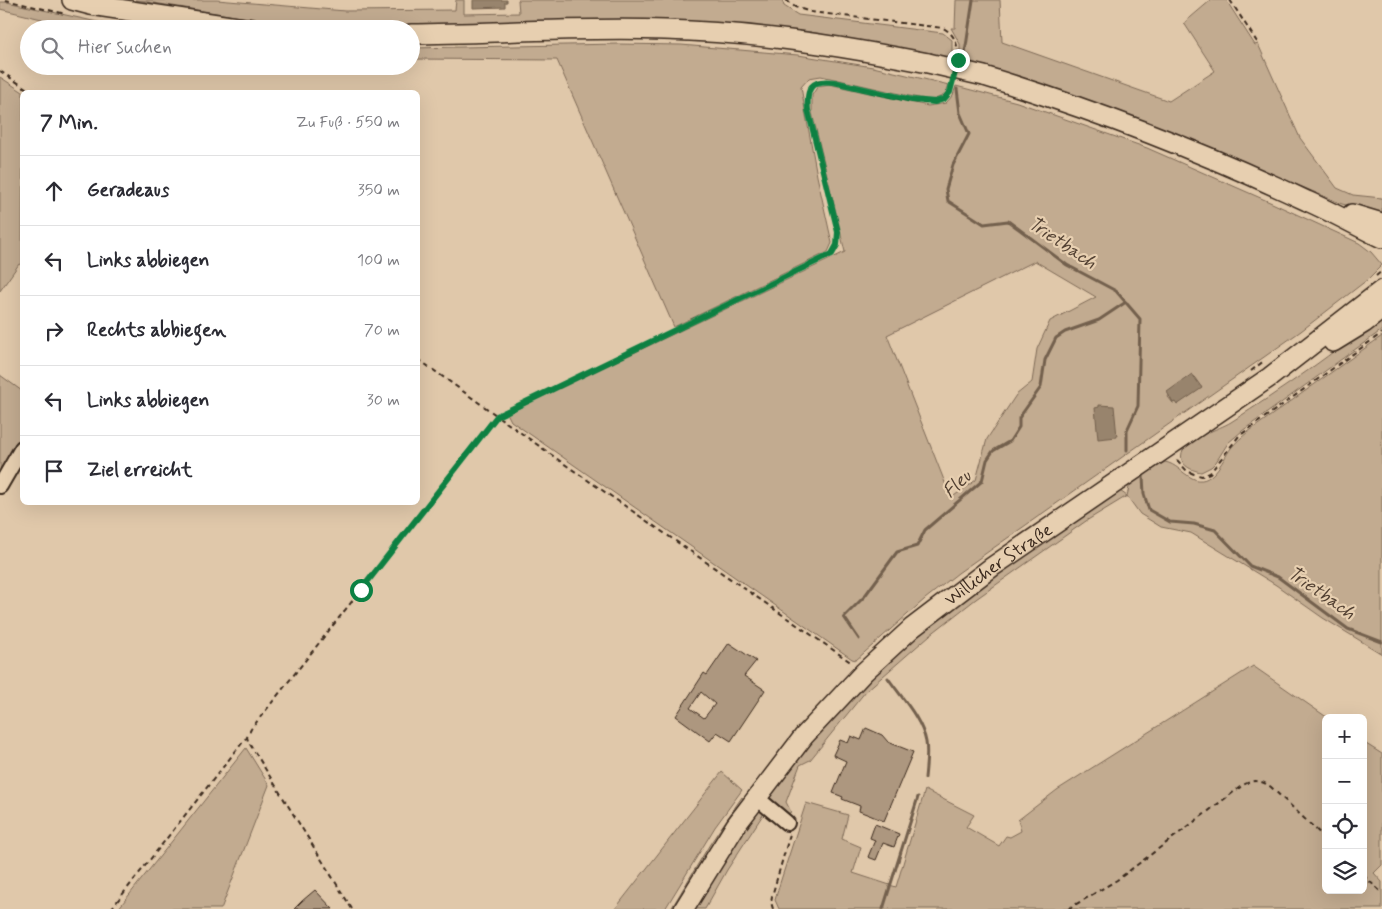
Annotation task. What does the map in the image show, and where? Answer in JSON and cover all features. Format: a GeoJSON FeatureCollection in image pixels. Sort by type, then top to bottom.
{"type":"FeatureCollection","features":[{"type":"Feature","properties":{"kind":"main road"},"geometry":{"type":"LineString","coordinates":[[72,0],[195,20]]}},
{"type":"Feature","properties":{"kind":"main road"},"geometry":{"type":"LineString","coordinates":[[420,34],[613,29],[719,33],[817,42],[928,63],[984,76],[1099,114],[1184,147],[1308,201],[1382,238]]}},
{"type":"Feature","properties":{"kind":"main road"},"geometry":{"type":"LineString","coordinates":[[1308,201],[1382,223]]}},
{"type":"Feature","properties":{"kind":"main road","name":"Willicher Straße"},"geometry":{"type":"LineString","coordinates":[[684,909],[717,854],[756,797],[823,715],[864,672],[912,628],[992,567],[1270,378],[1304,352],[1379,283]]}},
{"type":"Feature","properties":{"kind":"main road"},"geometry":{"type":"LineString","coordinates":[[1304,352],[1331,343],[1364,323],[1382,309]]}},
{"type":"Feature","properties":{"kind":"street"},"geometry":{"type":"LineString","coordinates":[[0,486],[20,451]]}},
{"type":"Feature","properties":{"kind":"street"},"geometry":{"type":"LineString","coordinates":[[756,797],[787,823]]}},
{"type":"Feature","properties":{"kind":"path"},"geometry":{"type":"LineString","coordinates":[[786,0],[795,8],[811,12],[943,28],[955,40],[958,49],[958,60]]}},
{"type":"Feature","properties":{"kind":"path"},"geometry":{"type":"LineString","coordinates":[[1230,0],[1257,42]]}},
{"type":"Feature","properties":{"kind":"path"},"geometry":{"type":"LineString","coordinates":[[0,71],[29,90]]}},
{"type":"Feature","properties":{"kind":"path"},"geometry":{"type":"LineString","coordinates":[[111,909],[497,416],[832,254],[837,245],[838,232],[808,110],[808,91],[814,84],[822,81],[834,82],[932,103],[942,100],[947,96],[954,78]]}},
{"type":"Feature","properties":{"kind":"path"},"geometry":{"type":"LineString","coordinates":[[1379,283],[1382,270]]}},
{"type":"Feature","properties":{"kind":"path"},"geometry":{"type":"LineString","coordinates":[[1167,447],[1181,466],[1190,473],[1202,476],[1210,473],[1239,436],[1382,333]]}},
{"type":"Feature","properties":{"kind":"path"},"geometry":{"type":"LineString","coordinates":[[1247,373],[1271,356]]}},
{"type":"Feature","properties":{"kind":"path"},"geometry":{"type":"LineString","coordinates":[[420,360],[854,664]]}},
{"type":"Feature","properties":{"kind":"path"},"geometry":{"type":"LineString","coordinates":[[247,737],[255,753],[352,909]]}},
{"type":"Feature","properties":{"kind":"path"},"geometry":{"type":"LineString","coordinates":[[1068,909],[1117,880],[1243,785],[1253,780],[1260,781],[1271,787],[1322,835]]}},
{"type":"Feature","properties":{"kind":"path"},"geometry":{"type":"LineString","coordinates":[[773,909],[772,896],[790,836],[787,823]]}},
{"type":"Feature","properties":{"kind":"path"},"geometry":{"type":"LineString","coordinates":[[1367,879],[1382,893]]}},
{"type":"Feature","properties":{"kind":"shaded area"},"geometry":{"type":"Polygon","coordinates":[[[135,0],[217,0],[345,11],[455,10],[456,0],[464,0],[464,14],[519,13],[518,0],[782,0],[784,6],[798,15],[943,33],[952,40],[952,58],[804,31],[711,24],[550,23],[420,25],[420,20],[270,20],[135,0]]]}},
{"type":"Feature","properties":{"kind":"shaded area"},"geometry":{"type":"Polygon","coordinates":[[[473,0],[507,0],[507,2],[505,2],[505,7],[473,8],[473,0]]]}},
{"type":"Feature","properties":{"kind":"shaded area"},"geometry":{"type":"Polygon","coordinates":[[[956,0],[1000,0],[1002,42],[1169,101],[1215,71],[1184,23],[1211,0],[1226,0],[1255,45],[1258,44],[1300,138],[1337,188],[1353,195],[1382,198],[1382,214],[1342,204],[1190,139],[1068,94],[960,61],[960,44],[951,28],[955,28],[956,0]]]}},
{"type":"Feature","properties":{"kind":"shaded area"},"geometry":{"type":"Polygon","coordinates":[[[0,2],[7,2],[88,20],[46,20],[0,9],[0,2]]]}},
{"type":"Feature","properties":{"kind":"shaded area"},"geometry":{"type":"Polygon","coordinates":[[[618,44],[681,45],[798,55],[873,67],[949,85],[945,95],[931,101],[821,76],[809,78],[801,87],[817,176],[832,243],[828,252],[674,327],[557,60],[420,59],[420,48],[618,44]]]}},
{"type":"Feature","properties":{"kind":"shaded area"},"geometry":{"type":"Polygon","coordinates":[[[0,77],[20,90],[20,264],[0,291],[0,77]]]}},
{"type":"Feature","properties":{"kind":"shaded area"},"geometry":{"type":"Polygon","coordinates":[[[829,84],[928,106],[946,103],[953,95],[956,86],[1017,102],[1147,148],[1272,203],[1359,243],[1371,252],[1382,265],[1367,280],[1301,331],[958,573],[925,599],[856,660],[852,659],[511,421],[507,413],[845,252],[812,113],[812,95],[818,86],[829,84]],[[1035,261],[887,335],[951,498],[976,480],[987,439],[1016,395],[1032,382],[1037,349],[1050,321],[1096,297],[1035,261]],[[1202,387],[1169,395],[1168,397],[1173,403],[1202,387]]]}},
{"type":"Feature","properties":{"kind":"shaded area"},"geometry":{"type":"Polygon","coordinates":[[[1382,313],[1382,330],[1242,431],[1228,443],[1211,467],[1201,472],[1189,468],[1183,463],[1183,450],[1191,442],[1204,434],[1226,425],[1270,397],[1382,313]]]}},
{"type":"Feature","properties":{"kind":"shaded area"},"geometry":{"type":"Polygon","coordinates":[[[1382,336],[1382,654],[1323,618],[1276,585],[1191,533],[1161,527],[1140,514],[1127,496],[1130,483],[1165,462],[1192,478],[1199,480],[1210,476],[1220,466],[1231,448],[1248,432],[1382,336]]]}},
{"type":"Feature","properties":{"kind":"shaded area"},"geometry":{"type":"Polygon","coordinates":[[[1192,374],[1202,388],[1177,405],[1175,402],[1173,403],[1167,392],[1192,374]]]}},
{"type":"Feature","properties":{"kind":"shaded area"},"geometry":{"type":"Polygon","coordinates":[[[0,375],[20,390],[20,443],[0,477],[0,375]]]}},
{"type":"Feature","properties":{"kind":"shaded area"},"geometry":{"type":"Polygon","coordinates":[[[1099,405],[1114,406],[1117,437],[1098,439],[1095,408],[1099,407],[1099,405]]]}},
{"type":"Feature","properties":{"kind":"shaded area"},"geometry":{"type":"Polygon","coordinates":[[[1120,491],[1127,496],[1086,521],[976,599],[930,635],[866,691],[810,760],[800,765],[786,802],[791,812],[786,815],[767,799],[795,760],[867,680],[927,627],[1099,503],[1120,491]]]}},
{"type":"Feature","properties":{"kind":"shaded area"},"geometry":{"type":"Polygon","coordinates":[[[1253,666],[1322,714],[1322,894],[1367,894],[1367,745],[1382,754],[1382,865],[1374,873],[1382,882],[1382,909],[779,909],[775,900],[806,803],[848,815],[842,839],[861,847],[853,873],[896,887],[925,790],[974,815],[966,827],[999,846],[1006,836],[1010,837],[1021,831],[1018,820],[1057,790],[1253,666]]]}},
{"type":"Feature","properties":{"kind":"shaded area"},"geometry":{"type":"Polygon","coordinates":[[[246,748],[269,785],[221,909],[118,909],[246,748]]]}},
{"type":"Feature","properties":{"kind":"shaded area"},"geometry":{"type":"Polygon","coordinates":[[[722,772],[742,790],[715,827],[665,909],[615,909],[722,772]]]}},
{"type":"Feature","properties":{"kind":"shaded area"},"geometry":{"type":"Polygon","coordinates":[[[742,797],[744,800],[676,909],[671,909],[710,844],[742,797]]]}},
{"type":"Feature","properties":{"kind":"shaded area"},"geometry":{"type":"Polygon","coordinates":[[[758,809],[766,810],[727,870],[705,909],[693,909],[758,809]]]}},
{"type":"Feature","properties":{"kind":"building"},"geometry":{"type":"Polygon","coordinates":[[[729,643],[756,661],[744,676],[765,690],[731,741],[717,732],[710,741],[676,716],[704,673],[707,675],[729,643]],[[701,692],[690,708],[704,718],[715,704],[701,692]]]}},
{"type":"Feature","properties":{"kind":"building"},"geometry":{"type":"Polygon","coordinates":[[[866,728],[882,735],[888,742],[913,752],[884,821],[859,811],[860,806],[842,799],[843,797],[833,793],[846,761],[833,755],[840,740],[848,743],[851,736],[861,740],[866,728]]]}},
{"type":"Feature","properties":{"kind":"building"},"geometry":{"type":"Polygon","coordinates":[[[875,824],[899,834],[894,847],[883,843],[876,860],[868,857],[875,840],[870,838],[875,824]]]}},
{"type":"Feature","properties":{"kind":"building"},"geometry":{"type":"Polygon","coordinates":[[[315,890],[333,909],[294,909],[302,901],[315,890]]]}},
{"type":"Feature","properties":{"kind":"waterway","name":"Trietbach"},"geometry":{"type":"LineString","coordinates":[[965,53],[973,0]]}},
{"type":"Feature","properties":{"kind":"waterway","name":"Trietbach"},"geometry":{"type":"LineString","coordinates":[[957,89],[960,113],[969,134],[953,165],[946,189],[948,201],[984,224],[1008,221],[1067,265],[1116,291],[1140,319],[1138,406],[1127,430],[1127,450]]}},
{"type":"Feature","properties":{"kind":"waterway","name":"Fleu"},"geometry":{"type":"LineString","coordinates":[[859,639],[844,617],[864,597],[897,552],[917,546],[925,530],[982,481],[987,460],[993,451],[1010,441],[1019,427],[1019,418],[1041,387],[1045,360],[1056,338],[1065,332],[1099,320],[1126,302]]}},
{"type":"Feature","properties":{"kind":"waterway","name":"Trietbach"},"geometry":{"type":"LineString","coordinates":[[1143,476],[1144,494],[1149,510],[1170,522],[1194,524],[1215,530],[1250,566],[1278,577],[1348,629],[1382,642]]}},
{"type":"Feature","properties":{"kind":"waterway","name":"Fleu"},"geometry":{"type":"LineString","coordinates":[[888,678],[916,717],[924,733],[927,751],[925,778]]}},
{"type":"Feature","properties":{"kind":"waterway","name":"Fleu"},"geometry":{"type":"LineString","coordinates":[[883,909],[918,797]]}},
{"type":"Feature","properties":{"kind":"route"},"geometry":{"type":"LineString","coordinates":[[361,590],[497,416],[832,254],[837,245],[838,232],[808,110],[808,91],[814,84],[822,81],[834,82],[912,100],[935,102],[944,99],[950,92],[958,60]]}}]}
